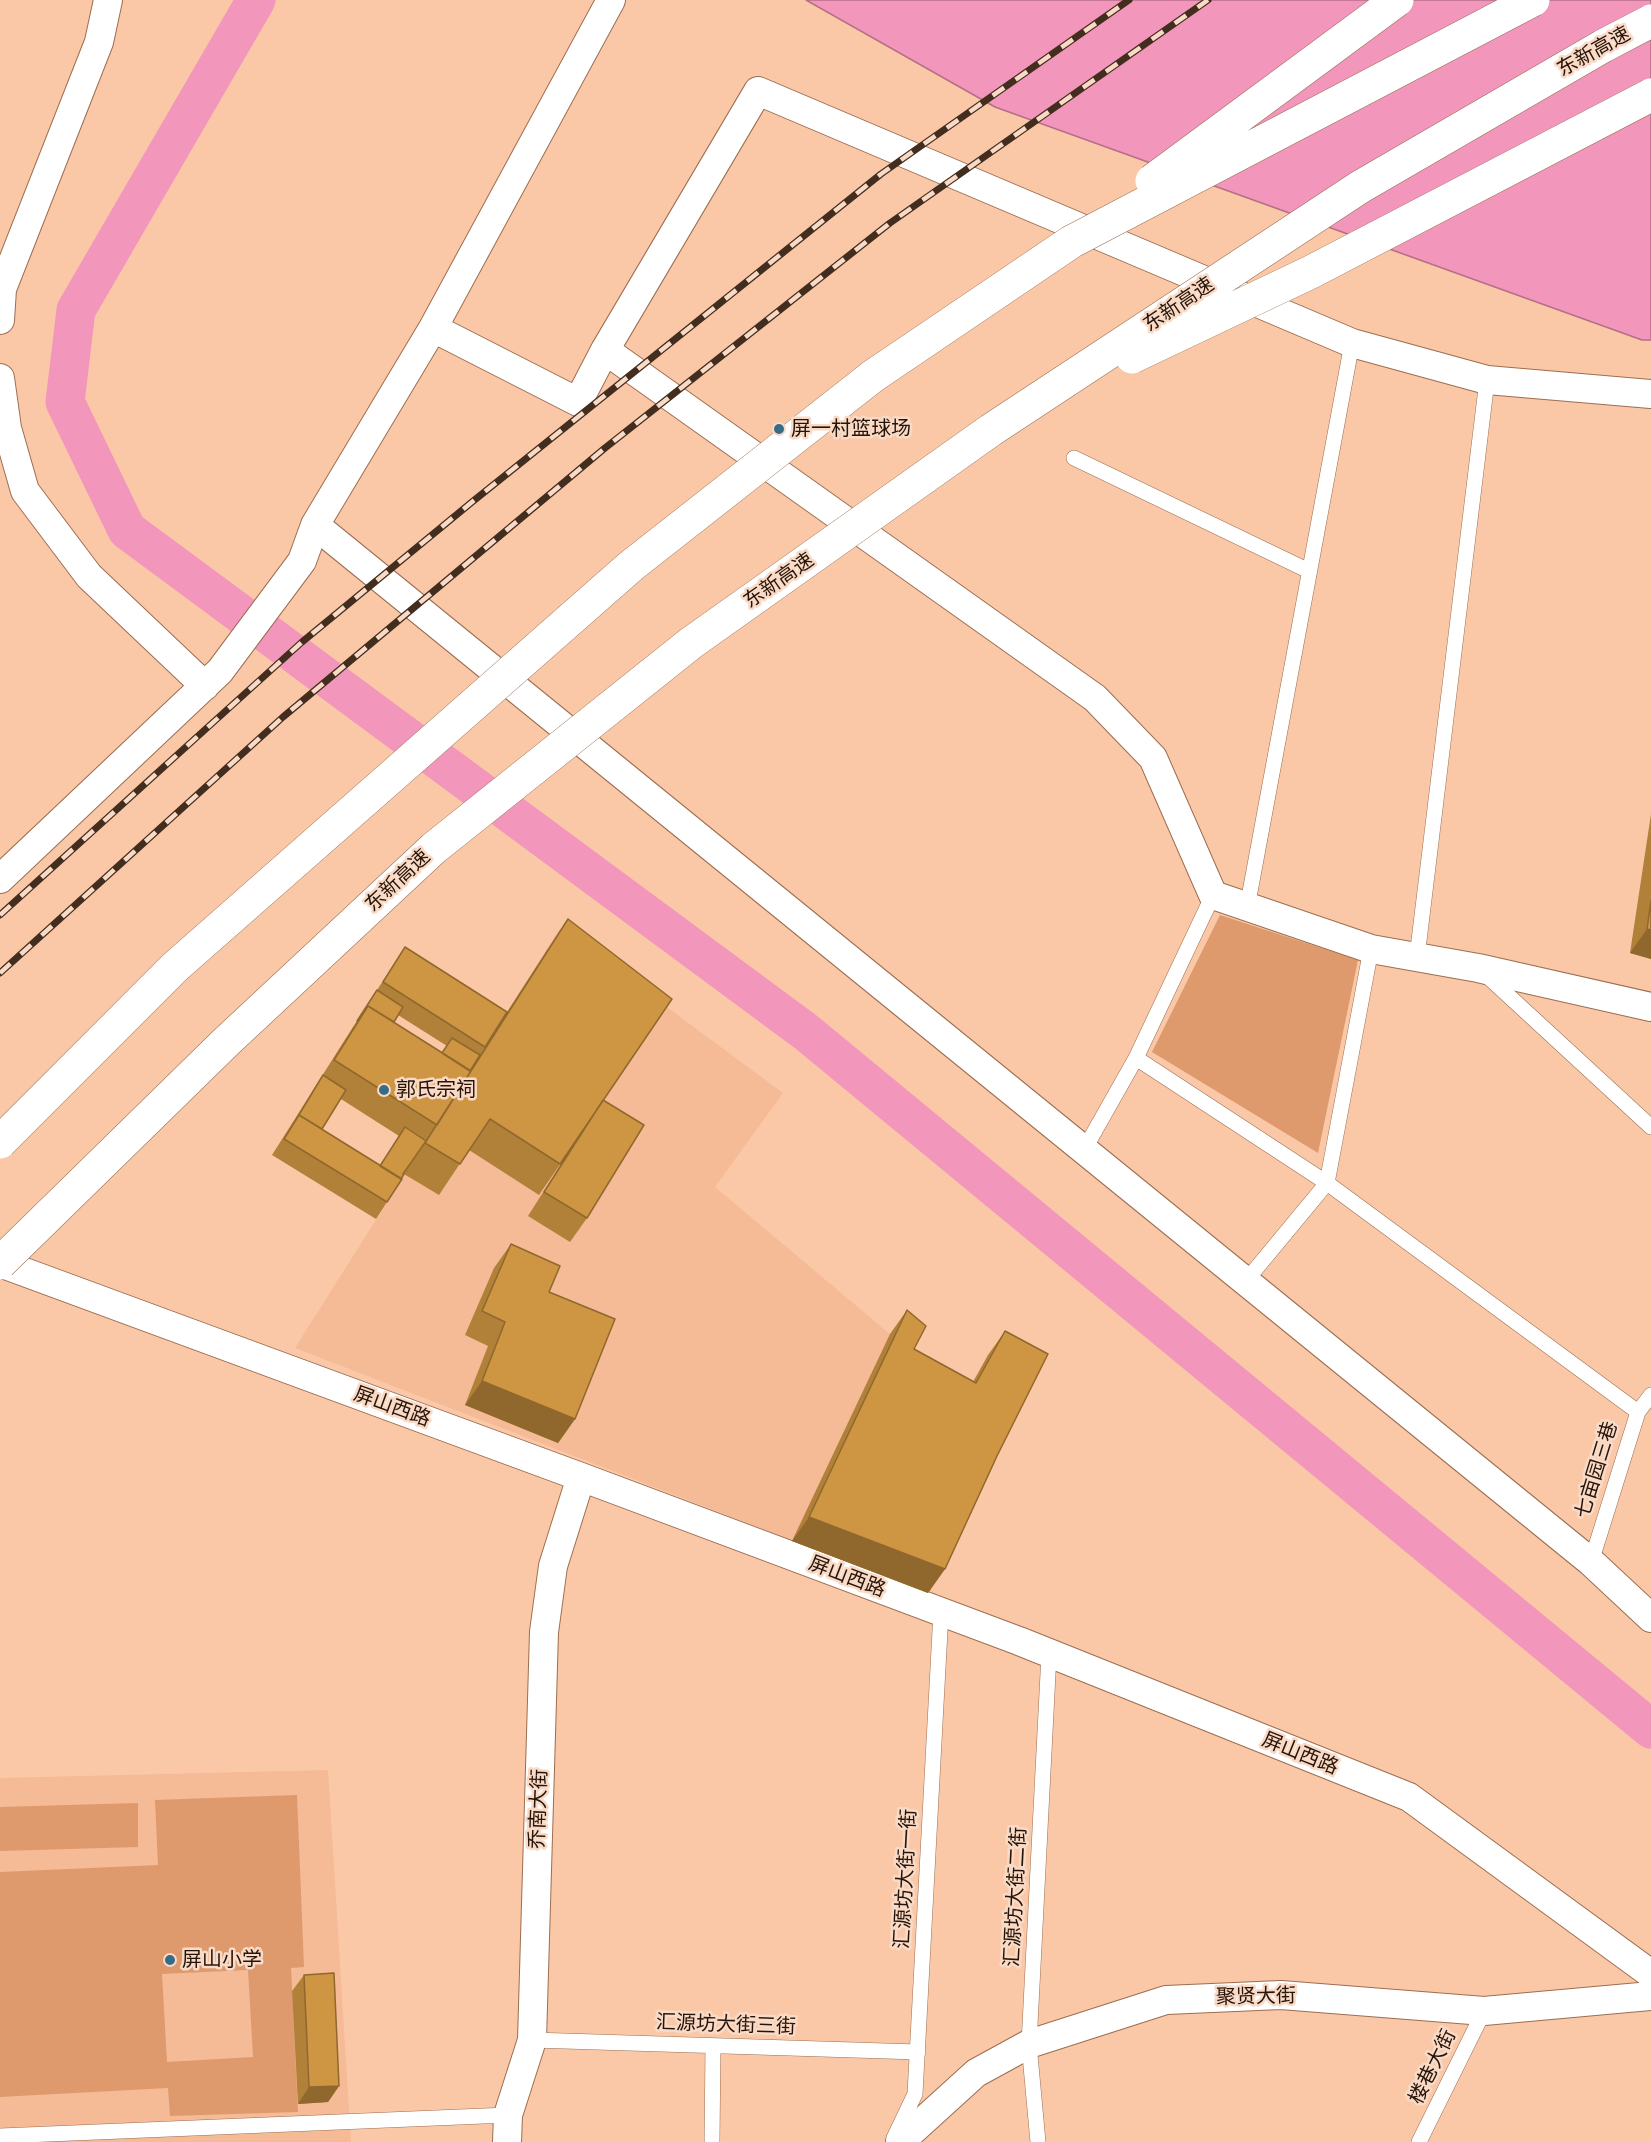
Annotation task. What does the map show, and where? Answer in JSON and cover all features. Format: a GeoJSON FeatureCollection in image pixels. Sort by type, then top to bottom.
{"type":"FeatureCollection","features":[{"type":"Feature","properties":{"kind":"highway"},"geometry":{"type":"LineString","coordinates":[[0,1142],[175,967],[631,566],[873,376],[1071,242],[1396,0]]}},
{"type":"Feature","properties":{"kind":"highway"},"geometry":{"type":"LineString","coordinates":[[1071,242],[1533,0]]}},
{"type":"Feature","properties":{"kind":"highway","name":"东新高速"},"geometry":{"type":"LineString","coordinates":[[0,1263],[226,1042],[434,848],[691,643],[1028,406],[1360,187],[1603,46],[1651,21]]}},
{"type":"Feature","properties":{"kind":"highway"},"geometry":{"type":"LineString","coordinates":[[1028,406],[1311,272],[1651,95]]}},
{"type":"Feature","properties":{"kind":"street"},"geometry":{"type":"LineString","coordinates":[[0,320],[2,289],[99,42],[108,0]]}},
{"type":"Feature","properties":{"kind":"street"},"geometry":{"type":"LineString","coordinates":[[0,879],[212,679],[302,561],[315,525],[433,328],[611,0]]}},
{"type":"Feature","properties":{"kind":"street"},"geometry":{"type":"LineString","coordinates":[[433,328],[578,402],[605,350],[758,91],[1352,343],[1487,380],[1651,394]]}},
{"type":"Feature","properties":{"kind":"street"},"geometry":{"type":"LineString","coordinates":[[605,350],[1095,698],[1153,758],[1213,895],[1371,949],[1478,968],[1651,1008]]}},
{"type":"Feature","properties":{"kind":"street"},"geometry":{"type":"LineString","coordinates":[[0,378],[7,428],[25,491],[89,576],[212,679]]}},
{"type":"Feature","properties":{"kind":"street"},"geometry":{"type":"LineString","coordinates":[[315,525],[1591,1562],[1651,1618]]}},
{"type":"Feature","properties":{"kind":"street","name":"屏山西路"},"geometry":{"type":"LineString","coordinates":[[0,1263],[940,1612],[1409,1797],[1651,1974]]}},
{"type":"Feature","properties":{"kind":"street","name":"乔南大街"},"geometry":{"type":"LineString","coordinates":[[507,2128],[532,2040],[544,1632],[553,1566],[581,1477]]}},
{"type":"Feature","properties":{"kind":"street","name":"聚贤大街"},"geometry":{"type":"LineString","coordinates":[[900,2142],[976,2073],[1029,2043],[1166,2000],[1281,1995],[1484,2011],[1651,1996]]}},
{"type":"Feature","properties":{"kind":"lane"},"geometry":{"type":"LineString","coordinates":[[1247,908],[1352,343]]}},
{"type":"Feature","properties":{"kind":"lane"},"geometry":{"type":"LineString","coordinates":[[1417,957],[1487,380]]}},
{"type":"Feature","properties":{"kind":"lane"},"geometry":{"type":"LineString","coordinates":[[1074,458],[1309,571]]}},
{"type":"Feature","properties":{"kind":"lane"},"geometry":{"type":"LineString","coordinates":[[1084,1150],[1136,1058],[1213,895]]}},
{"type":"Feature","properties":{"kind":"lane"},"geometry":{"type":"LineString","coordinates":[[1245,1282],[1327,1183],[1371,949]]}},
{"type":"Feature","properties":{"kind":"lane"},"geometry":{"type":"LineString","coordinates":[[1478,968],[1651,1127]]}},
{"type":"Feature","properties":{"kind":"lane"},"geometry":{"type":"LineString","coordinates":[[1136,1058],[1327,1183],[1638,1412]]}},
{"type":"Feature","properties":{"kind":"lane","name":"七亩园三巷"},"geometry":{"type":"LineString","coordinates":[[1591,1562],[1638,1412],[1651,1395]]}},
{"type":"Feature","properties":{"kind":"lane","name":"汇源坊大街一街"},"geometry":{"type":"LineString","coordinates":[[892,2142],[915,2094],[940,1612]]}},
{"type":"Feature","properties":{"kind":"lane","name":"汇源坊大街二街"},"geometry":{"type":"LineString","coordinates":[[1038,2142],[1029,2043],[1049,1654]]}},
{"type":"Feature","properties":{"kind":"lane","name":"楼巷大街"},"geometry":{"type":"LineString","coordinates":[[1419,2142],[1484,2011]]}},
{"type":"Feature","properties":{"kind":"lane","name":"汇源坊大街三街"},"geometry":{"type":"LineString","coordinates":[[532,2040],[918,2052]]}},
{"type":"Feature","properties":{"kind":"lane"},"geometry":{"type":"LineString","coordinates":[[712,2142],[713,2046]]}},
{"type":"Feature","properties":{"kind":"lane"},"geometry":{"type":"LineString","coordinates":[[0,2136],[507,2128]]}},
{"type":"Feature","properties":{"kind":"shaded area"},"geometry":{"type":"Polygon","coordinates":[[[806,0],[1651,0],[1651,340],[1642,340],[995,107],[806,0]]]}},
{"type":"Feature","properties":{"kind":"shaded area"},"geometry":{"type":"Polygon","coordinates":[[[1220,915],[1358,960],[1318,1153],[1152,1052],[1220,915]]]}},
{"type":"Feature","properties":{"kind":"shaded area"},"geometry":{"type":"Polygon","coordinates":[[[560,928],[783,1093],[715,1187],[909,1350],[959,1407],[988,1355],[928,1593],[295,1348],[560,928]]]}},
{"type":"Feature","properties":{"kind":"shaded area","name":"屏山小学"},"geometry":{"type":"Polygon","coordinates":[[[328,1770],[351,2142],[0,2142],[0,1778],[328,1770]]]}},
{"type":"Feature","properties":{"kind":"shaded area"},"geometry":{"type":"Polygon","coordinates":[[[297,1795],[304,1967],[291,1968],[298,2112],[170,2116],[168,2088],[0,2097],[0,1872],[158,1865],[155,1800],[297,1795]],[[248,1970],[162,1974],[167,2062],[253,2057],[248,1970]]]}},
{"type":"Feature","properties":{"kind":"shaded area"},"geometry":{"type":"Polygon","coordinates":[[[138,1803],[138,1847],[0,1851],[0,1807],[138,1803]]]}},
{"type":"Feature","properties":{"kind":"building"},"geometry":{"type":"Polygon","coordinates":[[[1651,901],[1651,930],[1647,929],[1651,901]]]}},
{"type":"Feature","properties":{"kind":"building"},"geometry":{"type":"Polygon","coordinates":[[[568,919],[672,999],[560,1164],[490,1119],[460,1164],[425,1143],[568,919]]]}},
{"type":"Feature","properties":{"kind":"building"},"geometry":{"type":"Polygon","coordinates":[[[405,947],[507,1012],[485,1047],[383,982],[405,947]]]}},
{"type":"Feature","properties":{"kind":"building"},"geometry":{"type":"Polygon","coordinates":[[[377,990],[403,1007],[394,1022],[368,1006],[357,1021],[377,990]]]}},
{"type":"Feature","properties":{"kind":"building"},"geometry":{"type":"Polygon","coordinates":[[[368,1006],[471,1071],[437,1125],[334,1060],[368,1006]]]}},
{"type":"Feature","properties":{"kind":"building"},"geometry":{"type":"Polygon","coordinates":[[[452,1038],[480,1055],[470,1071],[442,1053],[452,1038]]]}},
{"type":"Feature","properties":{"kind":"building"},"geometry":{"type":"Polygon","coordinates":[[[323,1075],[346,1090],[322,1129],[299,1115],[294,1123],[323,1075]]]}},
{"type":"Feature","properties":{"kind":"building"},"geometry":{"type":"Polygon","coordinates":[[[603,1100],[644,1125],[587,1218],[544,1192],[603,1100]]]}},
{"type":"Feature","properties":{"kind":"building"},"geometry":{"type":"Polygon","coordinates":[[[299,1115],[402,1179],[387,1202],[284,1139],[299,1115]]]}},
{"type":"Feature","properties":{"kind":"building"},"geometry":{"type":"Polygon","coordinates":[[[405,1127],[426,1141],[401,1179],[380,1166],[405,1127]]]}},
{"type":"Feature","properties":{"kind":"building"},"geometry":{"type":"Polygon","coordinates":[[[511,1244],[560,1266],[549,1292],[615,1319],[575,1419],[482,1381],[505,1322],[482,1311],[511,1244]]]}},
{"type":"Feature","properties":{"kind":"building"},"geometry":{"type":"Polygon","coordinates":[[[907,1310],[926,1326],[914,1349],[976,1383],[1005,1331],[1048,1354],[997,1456],[945,1569],[809,1517],[907,1310]]]}},
{"type":"Feature","properties":{"kind":"building"},"geometry":{"type":"Polygon","coordinates":[[[334,1973],[339,2086],[309,2087],[304,1975],[334,1973]]]}},
{"type":"Feature","properties":{"kind":"waterway"},"geometry":{"type":"LineString","coordinates":[[256,0],[76,310],[65,402],[127,530],[806,1032],[1651,1729]]}},
{"type":"Feature","properties":{"kind":"railway"},"geometry":{"type":"LineString","coordinates":[[0,915],[302,642],[472,502],[881,174],[1129,0]]}},
{"type":"Feature","properties":{"kind":"railway"},"geometry":{"type":"LineString","coordinates":[[0,973],[283,717],[605,448],[890,223],[1208,0]]}},
{"type":"Feature","properties":{"kind":"place","name":"屏一村篮球场"},"geometry":{"type":"Point","coordinates":[779,429]}},
{"type":"Feature","properties":{"kind":"place","name":"郭氏宗祠"},"geometry":{"type":"Point","coordinates":[384,1090]}},
{"type":"Feature","properties":{"kind":"place","name":"屏山小学"},"geometry":{"type":"Point","coordinates":[170,1960]}}]}
